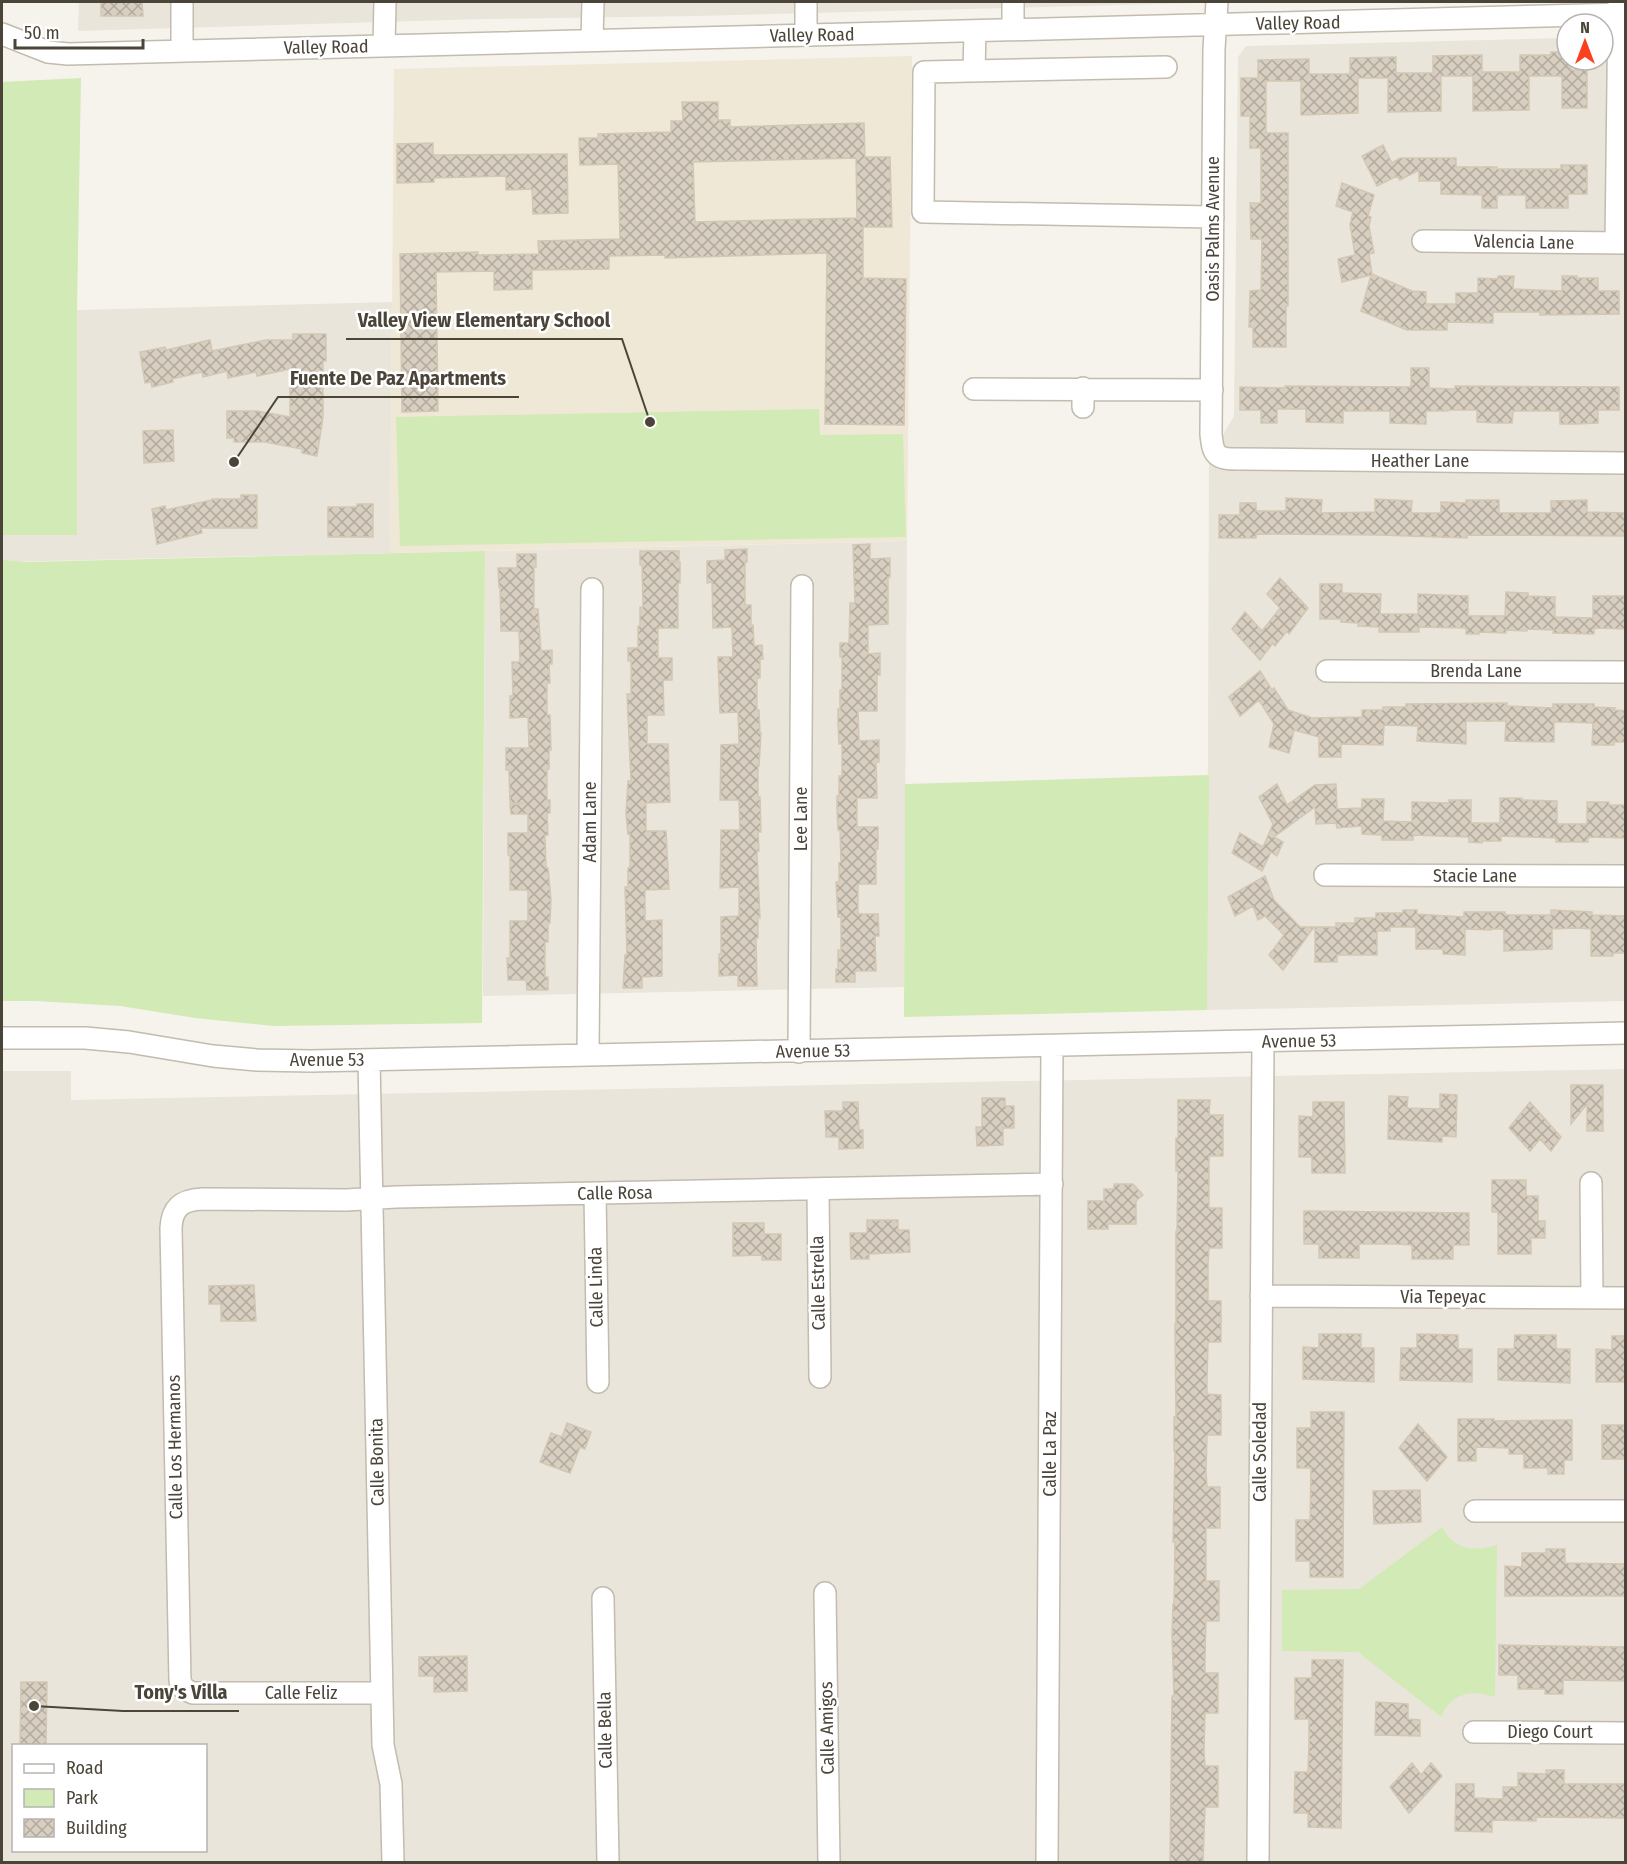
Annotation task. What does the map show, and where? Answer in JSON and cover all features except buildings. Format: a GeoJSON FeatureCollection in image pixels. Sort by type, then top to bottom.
{"type":"FeatureCollection","features":[{"type":"Feature","properties":{"kind":"street"},"geometry":{"type":"LineString","coordinates":[[182,2],[182,51]]}},
{"type":"Feature","properties":{"kind":"street"},"geometry":{"type":"LineString","coordinates":[[384,46],[385,2]]}},
{"type":"Feature","properties":{"kind":"street"},"geometry":{"type":"LineString","coordinates":[[592,40],[593,2]]}},
{"type":"Feature","properties":{"kind":"street"},"geometry":{"type":"LineString","coordinates":[[806,2],[806,35]]}},
{"type":"Feature","properties":{"kind":"street"},"geometry":{"type":"LineString","coordinates":[[1013,2],[1013,30]]}},
{"type":"Feature","properties":{"kind":"street","name":"Oasis Palms Avenue"},"geometry":{"type":"LineString","coordinates":[[1216,2],[1212,390],[1212,447],[1216,455]]}},
{"type":"Feature","properties":{"kind":"street"},"geometry":{"type":"LineString","coordinates":[[1621,10],[1621,243]]}},
{"type":"Feature","properties":{"kind":"street","name":"Valley Road"},"geometry":{"type":"LineString","coordinates":[[2,34],[48,52],[68,54],[1215,25],[1418,11],[1621,10]]}},
{"type":"Feature","properties":{"kind":"street"},"geometry":{"type":"LineString","coordinates":[[974,70],[975,31]]}},
{"type":"Feature","properties":{"kind":"street"},"geometry":{"type":"LineString","coordinates":[[1166,68],[924,72],[924,212],[1213,217]]}},
{"type":"Feature","properties":{"kind":"street","name":"Valencia Lane"},"geometry":{"type":"LineString","coordinates":[[1423,241],[1621,243]]}},
{"type":"Feature","properties":{"kind":"street"},"geometry":{"type":"LineString","coordinates":[[974,389],[1083,398],[1212,390]]}},
{"type":"Feature","properties":{"kind":"street","name":"Heather Lane"},"geometry":{"type":"LineString","coordinates":[[1216,455],[1225,459],[1626,463]]}},
{"type":"Feature","properties":{"kind":"street","name":"Lee Lane"},"geometry":{"type":"LineString","coordinates":[[799,1052],[802,586]]}},
{"type":"Feature","properties":{"kind":"street","name":"Adam Lane"},"geometry":{"type":"LineString","coordinates":[[588,1055],[592,589]]}},
{"type":"Feature","properties":{"kind":"street","name":"Brenda Lane"},"geometry":{"type":"LineString","coordinates":[[1327,671],[1626,672]]}},
{"type":"Feature","properties":{"kind":"street","name":"Stacie Lane"},"geometry":{"type":"LineString","coordinates":[[1325,875],[1626,876]]}},
{"type":"Feature","properties":{"kind":"street","name":"Avenue 53"},"geometry":{"type":"LineString","coordinates":[[2,1038],[85,1038],[129,1042],[213,1056],[311,1061],[1626,1033]]}},
{"type":"Feature","properties":{"kind":"street","name":"Calle Soledad"},"geometry":{"type":"LineString","coordinates":[[1258,1863],[1263,1041]]}},
{"type":"Feature","properties":{"kind":"street","name":"Calle La Paz"},"geometry":{"type":"LineString","coordinates":[[1047,1863],[1052,1046]]}},
{"type":"Feature","properties":{"kind":"street","name":"Calle Bonita"},"geometry":{"type":"LineString","coordinates":[[369,1060],[382,1693],[384,1745],[391,1784],[393,1863]]}},
{"type":"Feature","properties":{"kind":"street"},"geometry":{"type":"LineString","coordinates":[[1591,1183],[1592,1298]]}},
{"type":"Feature","properties":{"kind":"street","name":"Calle Rosa"},"geometry":{"type":"LineString","coordinates":[[179,1205],[191,1199],[346,1200],[1052,1184]]}},
{"type":"Feature","properties":{"kind":"street","name":"Calle Estrella"},"geometry":{"type":"LineString","coordinates":[[818,1188],[820,1377]]}},
{"type":"Feature","properties":{"kind":"street","name":"Calle Linda"},"geometry":{"type":"LineString","coordinates":[[595,1193],[598,1382]]}},
{"type":"Feature","properties":{"kind":"street","name":"Calle Los Hermanos"},"geometry":{"type":"LineString","coordinates":[[179,1205],[172,1217],[171,1228],[179,1668],[180,1681],[184,1689]]}},
{"type":"Feature","properties":{"kind":"street","name":"Via Tepeyac"},"geometry":{"type":"LineString","coordinates":[[1262,1296],[1626,1298]]}},
{"type":"Feature","properties":{"kind":"street"},"geometry":{"type":"LineString","coordinates":[[1475,1511],[1626,1511]]}},
{"type":"Feature","properties":{"kind":"street","name":"Calle Amigos"},"geometry":{"type":"LineString","coordinates":[[825,1593],[829,1863]]}},
{"type":"Feature","properties":{"kind":"street","name":"Calle Bella"},"geometry":{"type":"LineString","coordinates":[[603,1598],[608,1863]]}},
{"type":"Feature","properties":{"kind":"street","name":"Calle Feliz"},"geometry":{"type":"LineString","coordinates":[[184,1689],[193,1694],[382,1693]]}},
{"type":"Feature","properties":{"kind":"street","name":"Diego Court"},"geometry":{"type":"LineString","coordinates":[[1474,1732],[1626,1732]]}},
{"type":"Feature","properties":{"kind":"shaded area"},"geometry":{"type":"Polygon","coordinates":[[[79,2],[1236,2],[697,16],[484,19],[78,31],[79,2]]]}},
{"type":"Feature","properties":{"kind":"shaded area"},"geometry":{"type":"Polygon","coordinates":[[[1615,36],[1625,36],[1625,1001],[1207,1010],[1209,459],[1234,416],[1238,57],[1246,46],[1555,38],[1555,72],[1615,72],[1615,36]]]}},
{"type":"Feature","properties":{"kind":"shaded area"},"geometry":{"type":"Polygon","coordinates":[[[912,56],[907,541],[390,553],[394,69],[912,56]]]}},
{"type":"Feature","properties":{"kind":"shaded area"},"geometry":{"type":"Polygon","coordinates":[[[392,302],[390,553],[2,562],[2,535],[77,535],[77,310],[392,302]]]}},
{"type":"Feature","properties":{"kind":"shaded area"},"geometry":{"type":"Polygon","coordinates":[[[907,541],[904,987],[483,996],[485,551],[907,541]]]}},
{"type":"Feature","properties":{"kind":"shaded area"},"geometry":{"type":"Polygon","coordinates":[[[1625,1069],[1625,1862],[2,1862],[2,1071],[71,1071],[71,1100],[1625,1069]]]}},
{"type":"Feature","properties":{"kind":"green space"},"geometry":{"type":"Polygon","coordinates":[[[81,78],[77,310],[77,535],[2,535],[2,82],[81,78]]]}},
{"type":"Feature","properties":{"kind":"green space"},"geometry":{"type":"Polygon","coordinates":[[[819,409],[820,435],[903,434],[906,537],[400,546],[396,417],[819,409]]]}},
{"type":"Feature","properties":{"kind":"green space"},"geometry":{"type":"Polygon","coordinates":[[[485,551],[482,1023],[274,1026],[195,1018],[120,1006],[2,1001],[2,560],[26,562],[485,551]]]}},
{"type":"Feature","properties":{"kind":"green space"},"geometry":{"type":"Polygon","coordinates":[[[1209,775],[1207,1010],[904,1017],[905,784],[1209,775]]]}},
{"type":"Feature","properties":{"kind":"green space"},"geometry":{"type":"Polygon","coordinates":[[[1442,1527],[1458,1545],[1480,1548],[1497,1545],[1495,1697],[1478,1693],[1463,1695],[1450,1703],[1441,1717],[1358,1652],[1282,1651],[1282,1590],[1359,1589],[1442,1527]]]}},
{"type":"Feature","properties":{"kind":"place","name":"Valley View Elementary School"},"geometry":{"type":"Point","coordinates":[650,422]}},
{"type":"Feature","properties":{"kind":"place","name":"Fuente De Paz Apartments"},"geometry":{"type":"Point","coordinates":[234,462]}},
{"type":"Feature","properties":{"kind":"place","name":"Tony's Villa"},"geometry":{"type":"Point","coordinates":[34,1706]}}]}
